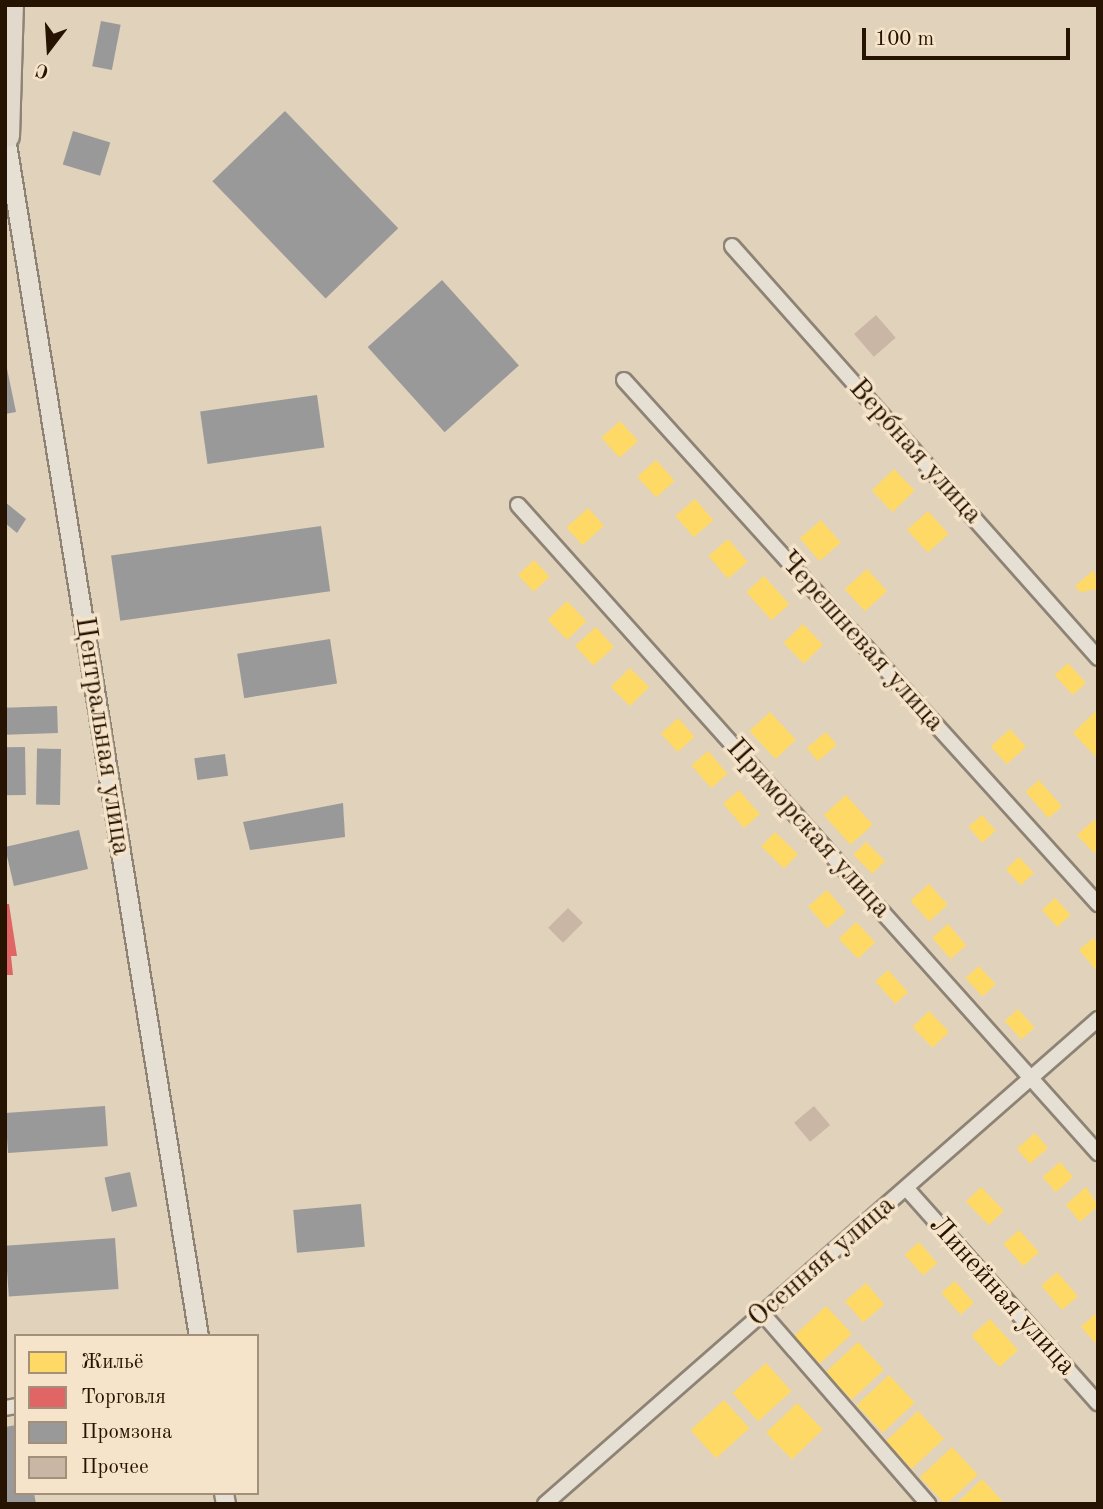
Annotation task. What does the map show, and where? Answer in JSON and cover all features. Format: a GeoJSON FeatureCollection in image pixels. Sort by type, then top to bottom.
{"type":"FeatureCollection","features":[{"type":"Feature","properties":{"kind":"main road"},"geometry":{"type":"LineString","coordinates":[[6,134],[12,5]]}},
{"type":"Feature","properties":{"kind":"street","name":"Центральная улица"},"geometry":{"type":"LineString","coordinates":[[6,134],[199,1334]]}},
{"type":"Feature","properties":{"kind":"street","name":"Вербная улица"},"geometry":{"type":"LineString","coordinates":[[732,246],[1098,658]]}},
{"type":"Feature","properties":{"kind":"street","name":"Черешневая улица"},"geometry":{"type":"LineString","coordinates":[[624,380],[1098,904]]}},
{"type":"Feature","properties":{"kind":"street","name":"Приморская улица"},"geometry":{"type":"LineString","coordinates":[[518,505],[1098,1153]]}},
{"type":"Feature","properties":{"kind":"street","name":"Осенняя улица"},"geometry":{"type":"LineString","coordinates":[[545,1504],[1098,1019]]}},
{"type":"Feature","properties":{"kind":"street","name":"Линейная улица"},"geometry":{"type":"LineString","coordinates":[[906,1189],[1098,1403]]}},
{"type":"Feature","properties":{"kind":"street"},"geometry":{"type":"LineString","coordinates":[[763,1314],[928,1504]]}},
{"type":"Feature","properties":{"kind":"building: Жильё"},"geometry":{"type":"Polygon","coordinates":[[[620,421],[638,441],[619,458],[601,438],[620,421]]]}},
{"type":"Feature","properties":{"kind":"building: Жильё"},"geometry":{"type":"Polygon","coordinates":[[[656,460],[675,481],[656,498],[637,477],[656,460]]]}},
{"type":"Feature","properties":{"kind":"building: Жильё"},"geometry":{"type":"Polygon","coordinates":[[[894,469],[915,491],[893,512],[872,491],[894,469]]]}},
{"type":"Feature","properties":{"kind":"building: Жильё"},"geometry":{"type":"Polygon","coordinates":[[[695,499],[713,520],[694,537],[675,516],[695,499]]]}},
{"type":"Feature","properties":{"kind":"building: Жильё"},"geometry":{"type":"Polygon","coordinates":[[[588,508],[604,526],[583,545],[566,527],[588,508]]]}},
{"type":"Feature","properties":{"kind":"building: Жильё"},"geometry":{"type":"Polygon","coordinates":[[[928,511],[949,534],[928,553],[907,530],[928,511]]]}},
{"type":"Feature","properties":{"kind":"building: Жильё"},"geometry":{"type":"Polygon","coordinates":[[[821,520],[841,543],[820,561],[800,538],[821,520]]]}},
{"type":"Feature","properties":{"kind":"building: Жильё"},"geometry":{"type":"Polygon","coordinates":[[[728,539],[748,562],[728,579],[708,556],[728,539]]]}},
{"type":"Feature","properties":{"kind":"building: Жильё"},"geometry":{"type":"Polygon","coordinates":[[[534,560],[550,577],[534,592],[518,575],[534,560]]]}},
{"type":"Feature","properties":{"kind":"building: Жильё"},"geometry":{"type":"Polygon","coordinates":[[[867,569],[887,591],[865,611],[845,589],[867,569]]]}},
{"type":"Feature","properties":{"kind":"building: Жильё"},"geometry":{"type":"Polygon","coordinates":[[[1094,570],[1098,589],[1080,592],[1075,586],[1094,570]]]}},
{"type":"Feature","properties":{"kind":"building: Жильё"},"geometry":{"type":"Polygon","coordinates":[[[764,576],[789,604],[772,620],[746,592],[764,576]]]}},
{"type":"Feature","properties":{"kind":"building: Жильё"},"geometry":{"type":"Polygon","coordinates":[[[567,601],[586,621],[567,640],[548,620],[567,601]]]}},
{"type":"Feature","properties":{"kind":"building: Жильё"},"geometry":{"type":"Polygon","coordinates":[[[803,624],[823,645],[804,664],[784,643],[803,624]]]}},
{"type":"Feature","properties":{"kind":"building: Жильё"},"geometry":{"type":"Polygon","coordinates":[[[596,627],[614,647],[593,666],[575,646],[596,627]]]}},
{"type":"Feature","properties":{"kind":"building: Жильё"},"geometry":{"type":"Polygon","coordinates":[[[1068,663],[1086,683],[1073,695],[1055,675],[1068,663]]]}},
{"type":"Feature","properties":{"kind":"building: Жильё"},"geometry":{"type":"Polygon","coordinates":[[[630,668],[649,687],[630,706],[611,687],[630,668]]]}},
{"type":"Feature","properties":{"kind":"building: Жильё"},"geometry":{"type":"Polygon","coordinates":[[[1098,709],[1098,753],[1095,756],[1073,733],[1098,709]]]}},
{"type":"Feature","properties":{"kind":"building: Жильё"},"geometry":{"type":"Polygon","coordinates":[[[770,712],[796,740],[775,759],[750,731],[770,712]]]}},
{"type":"Feature","properties":{"kind":"building: Жильё"},"geometry":{"type":"Polygon","coordinates":[[[678,718],[695,737],[678,752],[661,733],[678,718]]]}},
{"type":"Feature","properties":{"kind":"building: Жильё"},"geometry":{"type":"Polygon","coordinates":[[[1010,729],[1026,747],[1007,764],[991,746],[1010,729]]]}},
{"type":"Feature","properties":{"kind":"building: Жильё"},"geometry":{"type":"Polygon","coordinates":[[[826,732],[837,745],[818,761],[807,748],[826,732]]]}},
{"type":"Feature","properties":{"kind":"building: Жильё"},"geometry":{"type":"Polygon","coordinates":[[[708,751],[728,774],[711,788],[691,765],[708,751]]]}},
{"type":"Feature","properties":{"kind":"building: Жильё"},"geometry":{"type":"Polygon","coordinates":[[[1039,780],[1062,806],[1048,818],[1025,792],[1039,780]]]}},
{"type":"Feature","properties":{"kind":"building: Жильё"},"geometry":{"type":"Polygon","coordinates":[[[739,790],[760,814],[744,828],[723,804],[739,790]]]}},
{"type":"Feature","properties":{"kind":"building: Жильё"},"geometry":{"type":"Polygon","coordinates":[[[846,795],[873,825],[850,845],[824,815],[846,795]]]}},
{"type":"Feature","properties":{"kind":"building: Жильё"},"geometry":{"type":"Polygon","coordinates":[[[982,815],[996,831],[982,843],[968,827],[982,815]]]}},
{"type":"Feature","properties":{"kind":"building: Жильё"},"geometry":{"type":"Polygon","coordinates":[[[1095,819],[1098,849],[1094,853],[1077,835],[1095,819]]]}},
{"type":"Feature","properties":{"kind":"building: Жильё"},"geometry":{"type":"Polygon","coordinates":[[[775,832],[798,854],[784,869],[761,846],[775,832]]]}},
{"type":"Feature","properties":{"kind":"building: Жильё"},"geometry":{"type":"Polygon","coordinates":[[[866,842],[885,861],[872,874],[853,855],[866,842]]]}},
{"type":"Feature","properties":{"kind":"building: Жильё"},"geometry":{"type":"Polygon","coordinates":[[[1019,857],[1034,873],[1021,885],[1006,869],[1019,857]]]}},
{"type":"Feature","properties":{"kind":"building: Жильё"},"geometry":{"type":"Polygon","coordinates":[[[929,884],[948,905],[929,922],[910,901],[929,884]]]}},
{"type":"Feature","properties":{"kind":"building: Жильё"},"geometry":{"type":"Polygon","coordinates":[[[827,890],[846,912],[827,928],[808,906],[827,890]]]}},
{"type":"Feature","properties":{"kind":"building: Жильё"},"geometry":{"type":"Polygon","coordinates":[[[1055,898],[1071,915],[1058,927],[1042,910],[1055,898]]]}},
{"type":"Feature","properties":{"kind":"building: Жильё"},"geometry":{"type":"Polygon","coordinates":[[[856,922],[875,942],[858,959],[839,939],[856,922]]]}},
{"type":"Feature","properties":{"kind":"building: Жильё"},"geometry":{"type":"Polygon","coordinates":[[[948,924],[966,945],[951,959],[932,938],[948,924]]]}},
{"type":"Feature","properties":{"kind":"building: Жильё"},"geometry":{"type":"Polygon","coordinates":[[[1093,938],[1098,944],[1096,970],[1079,950],[1093,938]]]}},
{"type":"Feature","properties":{"kind":"building: Жильё"},"geometry":{"type":"Polygon","coordinates":[[[979,966],[996,985],[982,997],[966,978],[979,966]]]}},
{"type":"Feature","properties":{"kind":"building: Жильё"},"geometry":{"type":"Polygon","coordinates":[[[888,970],[908,992],[895,1004],[875,981],[888,970]]]}},
{"type":"Feature","properties":{"kind":"building: Жильё"},"geometry":{"type":"Polygon","coordinates":[[[1018,1009],[1035,1028],[1021,1040],[1005,1021],[1018,1009]]]}},
{"type":"Feature","properties":{"kind":"building: Жильё"},"geometry":{"type":"Polygon","coordinates":[[[929,1011],[949,1032],[933,1048],[912,1027],[929,1011]]]}},
{"type":"Feature","properties":{"kind":"building: Жильё"},"geometry":{"type":"Polygon","coordinates":[[[1035,1133],[1048,1148],[1030,1164],[1017,1149],[1035,1133]]]}},
{"type":"Feature","properties":{"kind":"building: Жильё"},"geometry":{"type":"Polygon","coordinates":[[[1060,1162],[1073,1177],[1056,1192],[1043,1177],[1060,1162]]]}},
{"type":"Feature","properties":{"kind":"building: Жильё"},"geometry":{"type":"Polygon","coordinates":[[[981,1187],[1004,1211],[989,1225],[966,1202],[981,1187]]]}},
{"type":"Feature","properties":{"kind":"building: Жильё"},"geometry":{"type":"Polygon","coordinates":[[[1086,1187],[1098,1206],[1080,1222],[1066,1205],[1086,1187]]]}},
{"type":"Feature","properties":{"kind":"building: Жильё"},"geometry":{"type":"Polygon","coordinates":[[[1019,1230],[1039,1252],[1023,1266],[1003,1244],[1019,1230]]]}},
{"type":"Feature","properties":{"kind":"building: Жильё"},"geometry":{"type":"Polygon","coordinates":[[[919,1242],[937,1263],[923,1276],[905,1254],[919,1242]]]}},
{"type":"Feature","properties":{"kind":"building: Жильё"},"geometry":{"type":"Polygon","coordinates":[[[1057,1272],[1078,1296],[1062,1310],[1041,1286],[1057,1272]]]}},
{"type":"Feature","properties":{"kind":"building: Жильё"},"geometry":{"type":"Polygon","coordinates":[[[955,1281],[974,1303],[960,1315],[941,1293],[955,1281]]]}},
{"type":"Feature","properties":{"kind":"building: Жильё"},"geometry":{"type":"Polygon","coordinates":[[[866,1283],[884,1304],[863,1323],[845,1301],[866,1283]]]}},
{"type":"Feature","properties":{"kind":"building: Жильё"},"geometry":{"type":"Polygon","coordinates":[[[826,1306],[852,1334],[820,1364],[794,1336],[826,1306]]]}},
{"type":"Feature","properties":{"kind":"building: Жильё"},"geometry":{"type":"Polygon","coordinates":[[[1095,1314],[1098,1317],[1098,1346],[1081,1327],[1095,1314]]]}},
{"type":"Feature","properties":{"kind":"building: Жильё"},"geometry":{"type":"Polygon","coordinates":[[[990,1319],[1018,1350],[1000,1367],[971,1336],[990,1319]]]}},
{"type":"Feature","properties":{"kind":"building: Жильё"},"geometry":{"type":"Polygon","coordinates":[[[858,1342],[884,1370],[852,1400],[826,1372],[858,1342]]]}},
{"type":"Feature","properties":{"kind":"building: Жильё"},"geometry":{"type":"Polygon","coordinates":[[[766,1363],[791,1391],[758,1421],[733,1393],[766,1363]]]}},
{"type":"Feature","properties":{"kind":"building: Жильё"},"geometry":{"type":"Polygon","coordinates":[[[889,1375],[915,1403],[883,1433],[857,1405],[889,1375]]]}},
{"type":"Feature","properties":{"kind":"building: Жильё"},"geometry":{"type":"Polygon","coordinates":[[[724,1400],[749,1428],[716,1458],[691,1430],[724,1400]]]}},
{"type":"Feature","properties":{"kind":"building: Жильё"},"geometry":{"type":"Polygon","coordinates":[[[797,1403],[823,1430],[792,1459],[766,1433],[797,1403]]]}},
{"type":"Feature","properties":{"kind":"building: Жильё"},"geometry":{"type":"Polygon","coordinates":[[[918,1411],[944,1439],[912,1469],[886,1441],[918,1411]]]}},
{"type":"Feature","properties":{"kind":"building: Жильё"},"geometry":{"type":"Polygon","coordinates":[[[952,1447],[978,1475],[947,1504],[920,1477],[952,1447]]]}},
{"type":"Feature","properties":{"kind":"building: Жильё"},"geometry":{"type":"Polygon","coordinates":[[[982,1479],[1005,1504],[956,1504],[982,1479]]]}},
{"type":"Feature","properties":{"kind":"building: Торговля"},"geometry":{"type":"Polygon","coordinates":[[[5,904],[9,904],[17,956],[11,956],[13,975],[5,975],[5,904]]]}},
{"type":"Feature","properties":{"kind":"building: Промзона"},"geometry":{"type":"Polygon","coordinates":[[[101,21],[121,25],[112,70],[92,66],[101,21]]]}},
{"type":"Feature","properties":{"kind":"building: Промзона"},"geometry":{"type":"Polygon","coordinates":[[[285,111],[398,228],[326,298],[212,181],[285,111]]]}},
{"type":"Feature","properties":{"kind":"building: Промзона"},"geometry":{"type":"Polygon","coordinates":[[[73,131],[110,142],[100,176],[63,164],[73,131]]]}},
{"type":"Feature","properties":{"kind":"building: Промзона"},"geometry":{"type":"Polygon","coordinates":[[[442,280],[519,365],[445,432],[368,347],[442,280]]]}},
{"type":"Feature","properties":{"kind":"building: Промзона"},"geometry":{"type":"Polygon","coordinates":[[[5,359],[16,412],[5,414],[5,359]]]}},
{"type":"Feature","properties":{"kind":"building: Промзона"},"geometry":{"type":"Polygon","coordinates":[[[317,395],[324,447],[208,464],[200,411],[317,395]]]}},
{"type":"Feature","properties":{"kind":"building: Промзона"},"geometry":{"type":"Polygon","coordinates":[[[5,502],[26,519],[17,533],[5,523],[5,502]]]}},
{"type":"Feature","properties":{"kind":"building: Промзона"},"geometry":{"type":"Polygon","coordinates":[[[321,526],[330,591],[120,621],[111,556],[321,526]]]}},
{"type":"Feature","properties":{"kind":"building: Промзона"},"geometry":{"type":"Polygon","coordinates":[[[330,639],[337,683],[244,698],[237,654],[330,639]]]}},
{"type":"Feature","properties":{"kind":"building: Промзона"},"geometry":{"type":"Polygon","coordinates":[[[57,706],[58,733],[6,735],[5,708],[57,706]]]}},
{"type":"Feature","properties":{"kind":"building: Промзона"},"geometry":{"type":"Polygon","coordinates":[[[5,747],[25,747],[26,795],[6,795],[5,747]]]}},
{"type":"Feature","properties":{"kind":"building: Промзона"},"geometry":{"type":"Polygon","coordinates":[[[37,749],[61,749],[60,805],[36,805],[37,749]]]}},
{"type":"Feature","properties":{"kind":"building: Промзона"},"geometry":{"type":"Polygon","coordinates":[[[225,754],[228,776],[197,780],[194,758],[225,754]]]}},
{"type":"Feature","properties":{"kind":"building: Промзона"},"geometry":{"type":"Polygon","coordinates":[[[343,803],[345,837],[250,850],[243,822],[343,803]]]}},
{"type":"Feature","properties":{"kind":"building: Промзона"},"geometry":{"type":"Polygon","coordinates":[[[79,830],[88,869],[14,886],[5,847],[79,830]]]}},
{"type":"Feature","properties":{"kind":"building: Промзона"},"geometry":{"type":"Polygon","coordinates":[[[105,1106],[108,1146],[8,1153],[5,1113],[105,1106]]]}},
{"type":"Feature","properties":{"kind":"building: Промзона"},"geometry":{"type":"Polygon","coordinates":[[[130,1172],[137,1206],[112,1212],[105,1177],[130,1172]]]}},
{"type":"Feature","properties":{"kind":"building: Промзона"},"geometry":{"type":"Polygon","coordinates":[[[361,1204],[365,1247],[297,1253],[293,1210],[361,1204]]]}},
{"type":"Feature","properties":{"kind":"building: Промзона"},"geometry":{"type":"Polygon","coordinates":[[[115,1238],[119,1289],[9,1297],[5,1246],[115,1238]]]}},
{"type":"Feature","properties":{"kind":"building: Промзона"},"geometry":{"type":"Polygon","coordinates":[[[14,1425],[14,1495],[34,1495],[36,1504],[5,1504],[5,1427],[14,1425]]]}},
{"type":"Feature","properties":{"kind":"building: Прочее"},"geometry":{"type":"Polygon","coordinates":[[[876,315],[896,338],[874,357],[854,334],[876,315]]]}},
{"type":"Feature","properties":{"kind":"building: Прочее"},"geometry":{"type":"Polygon","coordinates":[[[568,908],[583,923],[563,943],[548,928],[568,908]]]}},
{"type":"Feature","properties":{"kind":"building: Прочее"},"geometry":{"type":"Polygon","coordinates":[[[814,1106],[830,1125],[810,1142],[794,1123],[814,1106]]]}}]}
